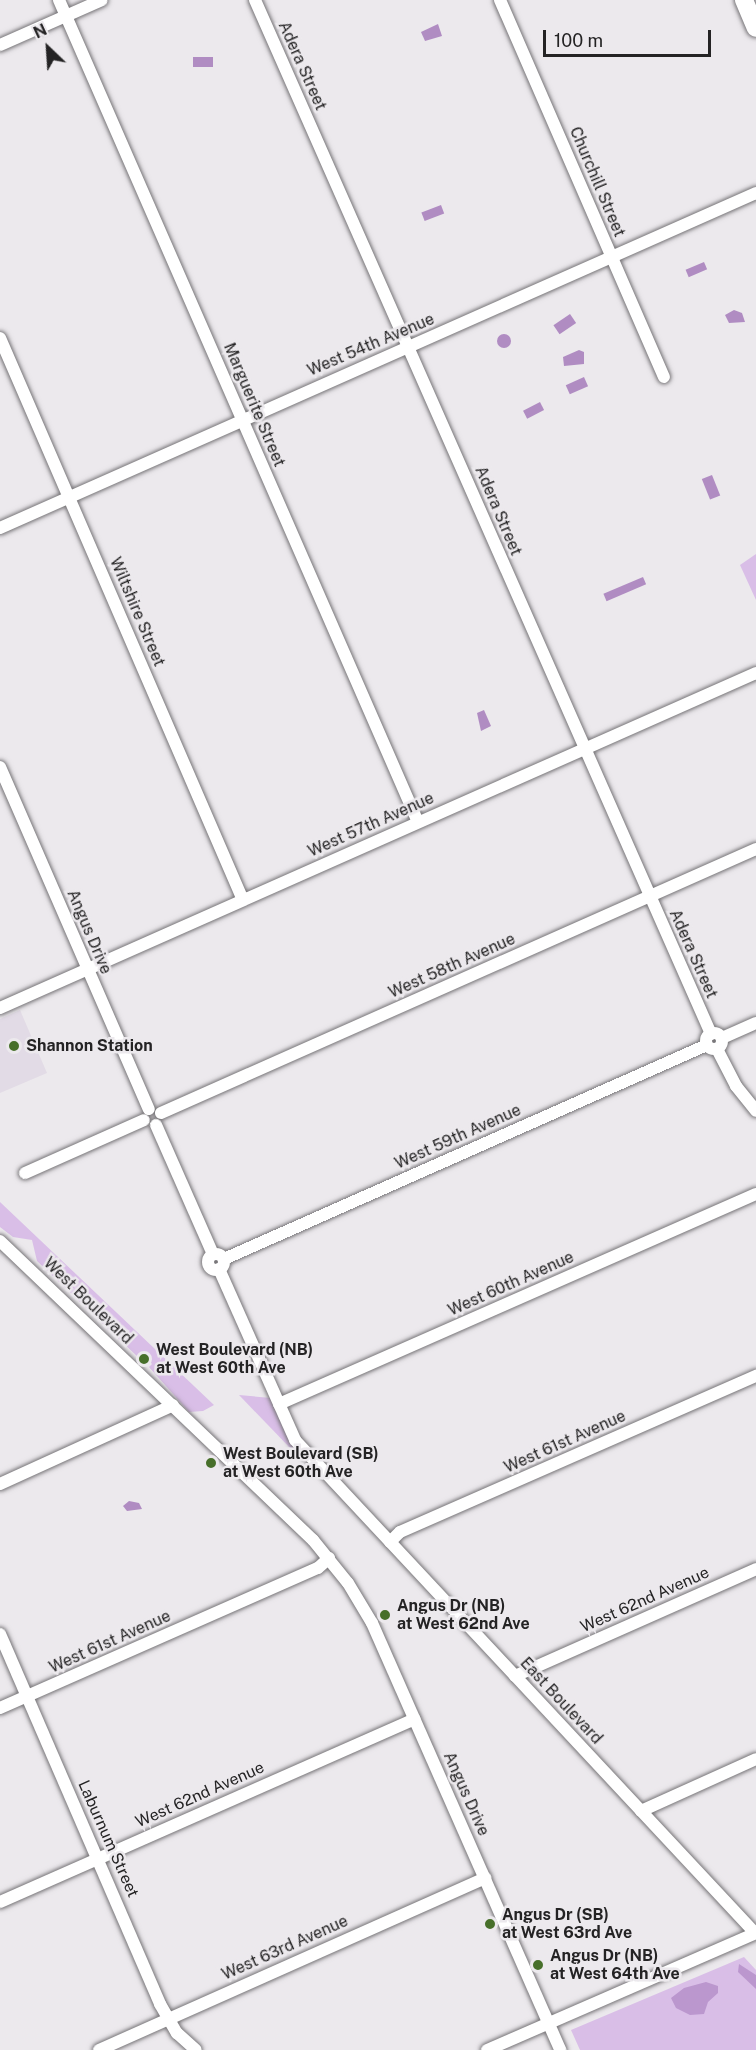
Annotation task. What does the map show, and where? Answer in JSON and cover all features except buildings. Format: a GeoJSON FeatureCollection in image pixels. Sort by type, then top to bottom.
{"type":"FeatureCollection","features":[{"type":"Feature","properties":{"kind":"street","name":"Marguerite Street"},"geometry":{"type":"LineString","coordinates":[[59,0],[418,822]]}},
{"type":"Feature","properties":{"kind":"street"},"geometry":{"type":"LineString","coordinates":[[0,45],[102,0]]}},
{"type":"Feature","properties":{"kind":"street","name":"Adera Street"},"geometry":{"type":"LineString","coordinates":[[255,0],[714,1041],[736,1086],[756,1111]]}},
{"type":"Feature","properties":{"kind":"street","name":"Churchill Street"},"geometry":{"type":"LineString","coordinates":[[500,0],[664,377]]}},
{"type":"Feature","properties":{"kind":"street","name":"West 54th Avenue"},"geometry":{"type":"LineString","coordinates":[[0,528],[756,193]]}},
{"type":"Feature","properties":{"kind":"street","name":"Wiltshire Street"},"geometry":{"type":"LineString","coordinates":[[0,338],[243,900]]}},
{"type":"Feature","properties":{"kind":"street","name":"West 57th Avenue"},"geometry":{"type":"LineString","coordinates":[[0,1008],[756,673]]}},
{"type":"Feature","properties":{"kind":"street","name":"Angus Drive"},"geometry":{"type":"LineString","coordinates":[[0,767],[279,1404]]}},
{"type":"Feature","properties":{"kind":"street","name":"West 58th Avenue"},"geometry":{"type":"LineString","coordinates":[[26,1173],[756,849]]}},
{"type":"Feature","properties":{"kind":"street","name":"West 59th Avenue"},"geometry":{"type":"LineString","coordinates":[[218,1261],[756,1023]]}},
{"type":"Feature","properties":{"kind":"street","name":"West 60th Avenue"},"geometry":{"type":"LineString","coordinates":[[279,1404],[756,1194]]}},
{"type":"Feature","properties":{"kind":"street","name":"West Boulevard"},"geometry":{"type":"LineString","coordinates":[[2,1240],[329,1558]]}},
{"type":"Feature","properties":{"kind":"street","name":"West 61st Avenue"},"geometry":{"type":"LineString","coordinates":[[390,1542],[400,1532],[756,1376]]}},
{"type":"Feature","properties":{"kind":"street","name":"East Boulevard"},"geometry":{"type":"LineString","coordinates":[[279,1404],[295,1440],[756,1933]]}},
{"type":"Feature","properties":{"kind":"street"},"geometry":{"type":"LineString","coordinates":[[0,1484],[173,1405]]}},
{"type":"Feature","properties":{"kind":"street","name":"Angus Drive"},"geometry":{"type":"LineString","coordinates":[[329,1558],[361,1603],[560,2050]]}},
{"type":"Feature","properties":{"kind":"street","name":"West 61st Avenue"},"geometry":{"type":"LineString","coordinates":[[0,1708],[318,1568],[329,1558]]}},
{"type":"Feature","properties":{"kind":"street","name":"West 62nd Avenue"},"geometry":{"type":"LineString","coordinates":[[515,1676],[756,1569]]}},
{"type":"Feature","properties":{"kind":"street","name":"Laburnum Street"},"geometry":{"type":"LineString","coordinates":[[0,1634],[168,2019],[186,2044],[196,2050]]}},
{"type":"Feature","properties":{"kind":"street","name":"West 62nd Avenue"},"geometry":{"type":"LineString","coordinates":[[0,1902],[414,1719]]}},
{"type":"Feature","properties":{"kind":"street"},"geometry":{"type":"LineString","coordinates":[[641,1811],[756,1759]]}},
{"type":"Feature","properties":{"kind":"street","name":"West 63rd Avenue"},"geometry":{"type":"LineString","coordinates":[[99,2050],[485,1878]]}},
{"type":"Feature","properties":{"kind":"street"},"geometry":{"type":"LineString","coordinates":[[487,2050],[756,1933]]}},
{"type":"Feature","properties":{"kind":"shaded area"},"geometry":{"type":"Polygon","coordinates":[[[438,24],[442,36],[425,41],[421,32],[438,24]]]}},
{"type":"Feature","properties":{"kind":"shaded area"},"geometry":{"type":"Polygon","coordinates":[[[193,57],[213,57],[213,67],[193,67],[193,57]]]}},
{"type":"Feature","properties":{"kind":"shaded area"},"geometry":{"type":"Polygon","coordinates":[[[441,205],[444,213],[425,221],[421,213],[441,205]]]}},
{"type":"Feature","properties":{"kind":"shaded area"},"geometry":{"type":"Polygon","coordinates":[[[704,262],[707,269],[689,277],[686,270],[704,262]]]}},
{"type":"Feature","properties":{"kind":"shaded area"},"geometry":{"type":"Polygon","coordinates":[[[734,310],[742,313],[745,322],[729,323],[725,315],[734,310]]]}},
{"type":"Feature","properties":{"kind":"shaded area"},"geometry":{"type":"Polygon","coordinates":[[[570,314],[576,323],[560,334],[553,325],[570,314]]]}},
{"type":"Feature","properties":{"kind":"shaded area"},"geometry":{"type":"Polygon","coordinates":[[[501,334],[507,334],[511,341],[507,348],[501,348],[497,344],[497,338],[501,334]]]}},
{"type":"Feature","properties":{"kind":"shaded area"},"geometry":{"type":"Polygon","coordinates":[[[579,350],[584,352],[584,364],[564,366],[563,357],[579,350]]]}},
{"type":"Feature","properties":{"kind":"shaded area"},"geometry":{"type":"Polygon","coordinates":[[[584,377],[588,386],[570,394],[566,385],[584,377]]]}},
{"type":"Feature","properties":{"kind":"shaded area"},"geometry":{"type":"Polygon","coordinates":[[[540,402],[544,410],[527,419],[523,411],[540,402]]]}},
{"type":"Feature","properties":{"kind":"shaded area"},"geometry":{"type":"Polygon","coordinates":[[[712,475],[720,495],[710,500],[702,479],[712,475]]]}},
{"type":"Feature","properties":{"kind":"shaded area"},"geometry":{"type":"Polygon","coordinates":[[[756,554],[756,600],[740,565],[756,554]]]}},
{"type":"Feature","properties":{"kind":"shaded area"},"geometry":{"type":"Polygon","coordinates":[[[643,577],[646,584],[607,601],[603,594],[643,577]]]}},
{"type":"Feature","properties":{"kind":"shaded area"},"geometry":{"type":"Polygon","coordinates":[[[484,710],[491,726],[481,731],[477,713],[484,710]]]}},
{"type":"Feature","properties":{"kind":"shaded area"},"geometry":{"type":"Polygon","coordinates":[[[20,1010],[47,1073],[0,1093],[0,1019],[20,1010]]]}},
{"type":"Feature","properties":{"kind":"shaded area"},"geometry":{"type":"Polygon","coordinates":[[[0,1202],[214,1405],[203,1411],[189,1412],[149,1367],[152,1364],[143,1354],[139,1358],[37,1261],[32,1240],[13,1237],[0,1227],[0,1202]]]}},
{"type":"Feature","properties":{"kind":"shaded area"},"geometry":{"type":"Polygon","coordinates":[[[239,1395],[271,1398],[294,1448],[292,1450],[239,1395]]]}},
{"type":"Feature","properties":{"kind":"shaded area"},"geometry":{"type":"Polygon","coordinates":[[[129,1501],[139,1503],[142,1509],[127,1511],[123,1506],[129,1501]]]}},
{"type":"Feature","properties":{"kind":"shaded area"},"geometry":{"type":"Polygon","coordinates":[[[744,1957],[756,1970],[756,2050],[580,2050],[571,2030],[744,1957]]]}},
{"type":"Feature","properties":{"kind":"shaded area"},"geometry":{"type":"Polygon","coordinates":[[[739,1964],[756,1975],[756,1989],[738,1972],[739,1964]]]}},
{"type":"Feature","properties":{"kind":"shaded area"},"geometry":{"type":"Polygon","coordinates":[[[706,1982],[718,1986],[718,1993],[708,2002],[704,2014],[690,2015],[676,2008],[671,1998],[684,1988],[706,1982]]]}},
{"type":"Feature","properties":{"kind":"place","name":"Shannon Station"},"geometry":{"type":"Point","coordinates":[14,1046]}},
{"type":"Feature","properties":{"kind":"place","name":"West Boulevard (NB) at West 60th Ave"},"geometry":{"type":"Point","coordinates":[144,1359]}},
{"type":"Feature","properties":{"kind":"place","name":"West Boulevard (SB) at West 60th Ave"},"geometry":{"type":"Point","coordinates":[211,1463]}},
{"type":"Feature","properties":{"kind":"place","name":"Angus Dr (NB) at West 62nd Ave"},"geometry":{"type":"Point","coordinates":[385,1615]}},
{"type":"Feature","properties":{"kind":"place","name":"Angus Dr (SB) at West 63rd Ave"},"geometry":{"type":"Point","coordinates":[490,1924]}},
{"type":"Feature","properties":{"kind":"place","name":"Angus Dr (NB) at West 64th Ave"},"geometry":{"type":"Point","coordinates":[538,1965]}}]}
